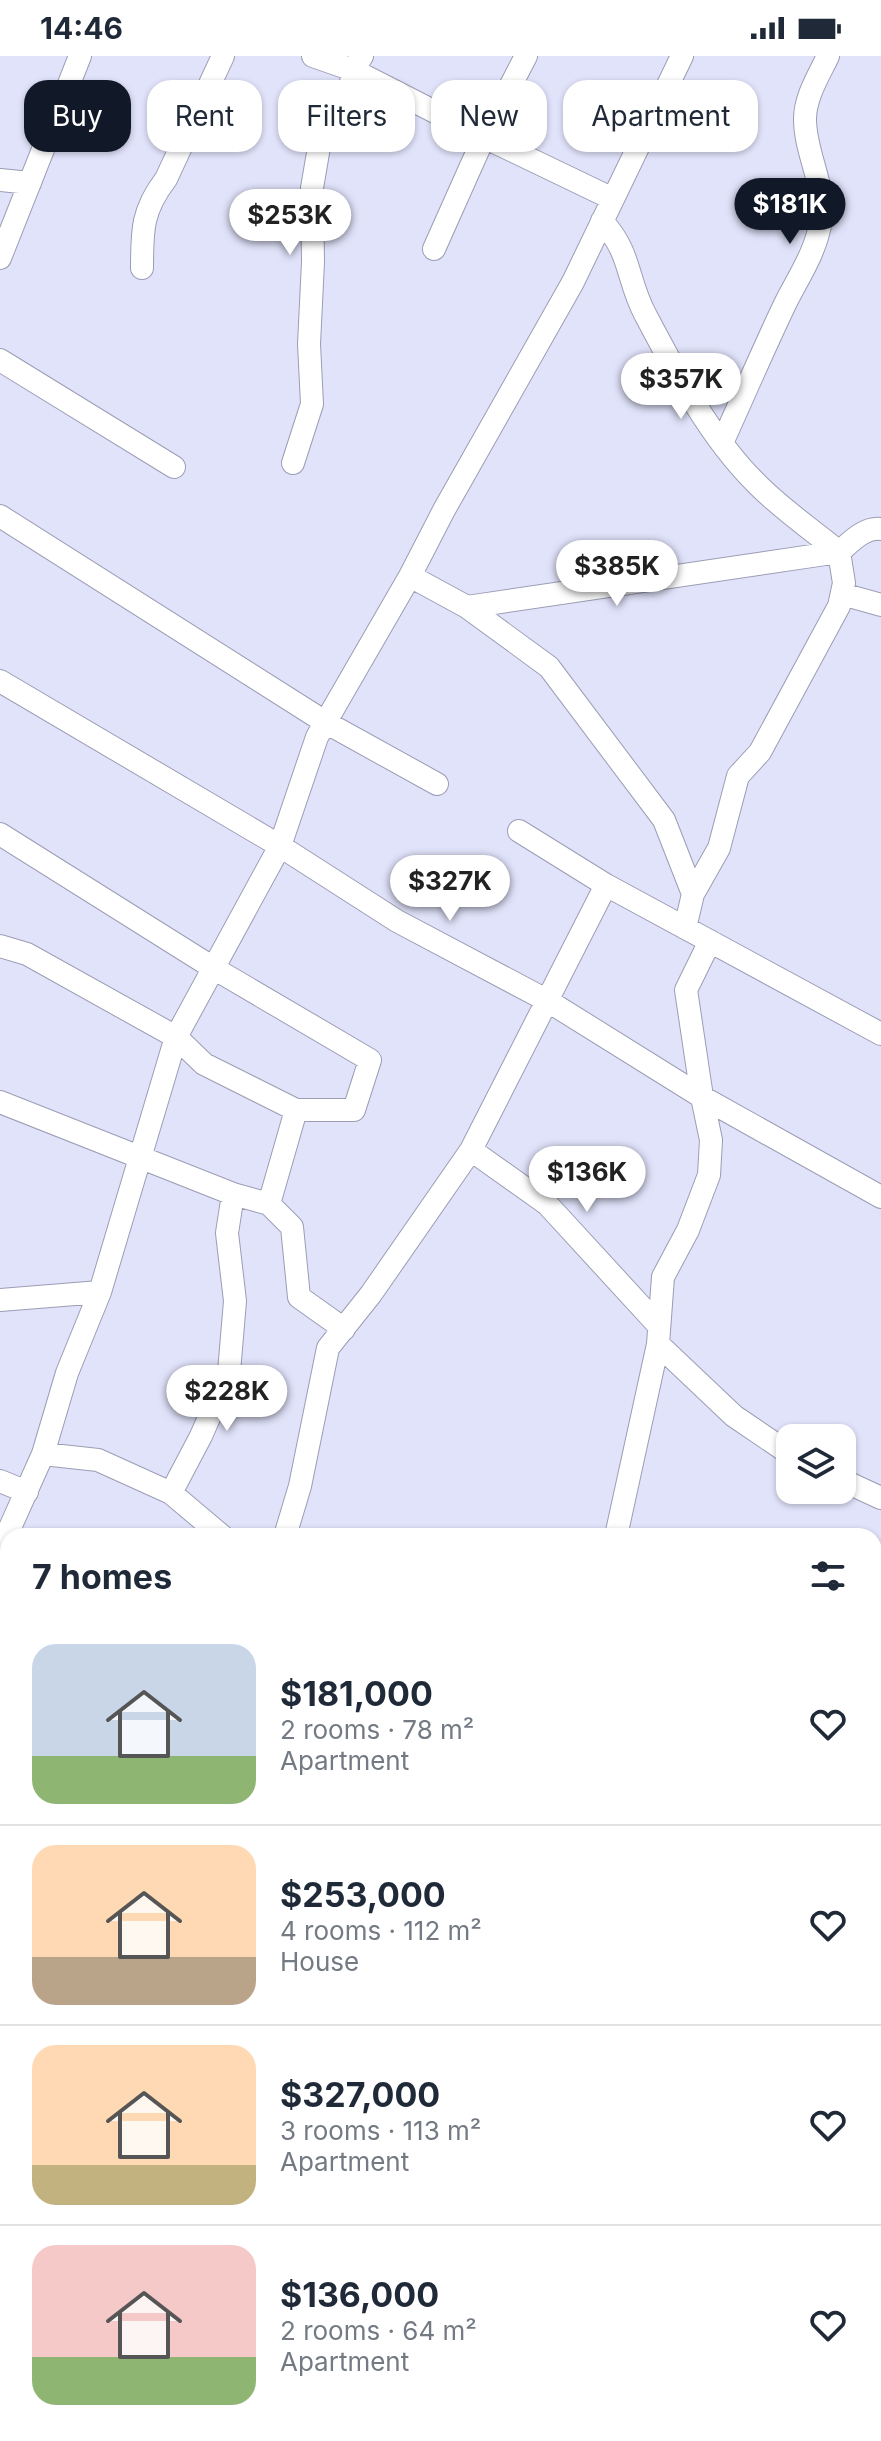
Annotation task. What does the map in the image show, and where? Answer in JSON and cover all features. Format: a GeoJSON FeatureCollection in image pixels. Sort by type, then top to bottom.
{"type":"FeatureCollection","features":[{"type":"Feature","properties":{"kind":"street"},"geometry":{"type":"LineString","coordinates":[[0,258],[80,56]]}},
{"type":"Feature","properties":{"kind":"street"},"geometry":{"type":"LineString","coordinates":[[142,268],[142,224],[152,196],[166,179],[223,56]]}},
{"type":"Feature","properties":{"kind":"street"},"geometry":{"type":"LineString","coordinates":[[313,56],[358,63],[431,106]]}},
{"type":"Feature","properties":{"kind":"street"},"geometry":{"type":"LineString","coordinates":[[514,80],[526,56]]}},
{"type":"Feature","properties":{"kind":"street"},"geometry":{"type":"LineString","coordinates":[[11,1528],[43,1454],[67,1373],[100,1292],[176,1037],[280,846],[317,737],[573,282],[682,56]]}},
{"type":"Feature","properties":{"kind":"street"},"geometry":{"type":"LineString","coordinates":[[722,443],[786,302],[814,249],[821,218],[821,190],[808,146],[805,117],[809,97],[828,56]]}},
{"type":"Feature","properties":{"kind":"street"},"geometry":{"type":"LineString","coordinates":[[293,463],[312,404],[309,344],[313,262],[312,188],[319,147],[329,126],[346,112],[358,63]]}},
{"type":"Feature","properties":{"kind":"street"},"geometry":{"type":"LineString","coordinates":[[434,249],[477,152]]}},
{"type":"Feature","properties":{"kind":"street"},"geometry":{"type":"LineString","coordinates":[[515,152],[613,199]]}},
{"type":"Feature","properties":{"kind":"street"},"geometry":{"type":"LineString","coordinates":[[0,180],[30,183]]}},
{"type":"Feature","properties":{"kind":"street"},"geometry":{"type":"LineString","coordinates":[[602,221],[625,253],[643,311],[722,443],[755,483],[839,552],[844,583],[839,606],[778,722],[760,752],[738,776],[719,848],[693,894],[685,928]]}},
{"type":"Feature","properties":{"kind":"street"},"geometry":{"type":"LineString","coordinates":[[0,360],[174,467]]}},
{"type":"Feature","properties":{"kind":"street"},"geometry":{"type":"LineString","coordinates":[[0,516],[325,722],[437,784]]}},
{"type":"Feature","properties":{"kind":"street"},"geometry":{"type":"LineString","coordinates":[[467,607],[839,552],[861,534],[874,528],[881,529]]}},
{"type":"Feature","properties":{"kind":"street"},"geometry":{"type":"LineString","coordinates":[[410,576],[467,607],[549,667],[664,820],[693,894]]}},
{"type":"Feature","properties":{"kind":"street"},"geometry":{"type":"LineString","coordinates":[[842,594],[881,605]]}},
{"type":"Feature","properties":{"kind":"street"},"geometry":{"type":"LineString","coordinates":[[0,681],[280,846],[397,921],[548,1001],[702,1097],[881,1197]]}},
{"type":"Feature","properties":{"kind":"street"},"geometry":{"type":"LineString","coordinates":[[519,831],[606,885],[881,1034]]}},
{"type":"Feature","properties":{"kind":"street"},"geometry":{"type":"LineString","coordinates":[[0,834],[215,969],[370,1060],[354,1110],[296,1110],[204,1064],[176,1037],[27,954],[0,946]]}},
{"type":"Feature","properties":{"kind":"street"},"geometry":{"type":"LineString","coordinates":[[287,1528],[300,1486],[328,1348],[471,1150],[606,885]]}},
{"type":"Feature","properties":{"kind":"street"},"geometry":{"type":"LineString","coordinates":[[618,1528],[659,1335],[663,1277],[688,1230],[709,1175],[711,1140],[686,990],[710,941]]}},
{"type":"Feature","properties":{"kind":"street"},"geometry":{"type":"LineString","coordinates":[[0,1102],[233,1194],[269,1204],[292,1227],[299,1297],[344,1329]]}},
{"type":"Feature","properties":{"kind":"street"},"geometry":{"type":"LineString","coordinates":[[269,1204],[296,1110]]}},
{"type":"Feature","properties":{"kind":"street"},"geometry":{"type":"LineString","coordinates":[[471,1150],[547,1204],[659,1335],[734,1416],[776,1444]]}},
{"type":"Feature","properties":{"kind":"street"},"geometry":{"type":"LineString","coordinates":[[171,1493],[201,1436],[229,1372],[235,1301],[227,1233],[233,1194]]}},
{"type":"Feature","properties":{"kind":"street"},"geometry":{"type":"LineString","coordinates":[[0,1300],[100,1292]]}},
{"type":"Feature","properties":{"kind":"street"},"geometry":{"type":"LineString","coordinates":[[43,1454],[98,1460],[171,1493],[213,1528]]}},
{"type":"Feature","properties":{"kind":"street"},"geometry":{"type":"LineString","coordinates":[[0,1481],[27,1492]]}},
{"type":"Feature","properties":{"kind":"street"},"geometry":{"type":"LineString","coordinates":[[856,1486],[881,1498]]}}]}
